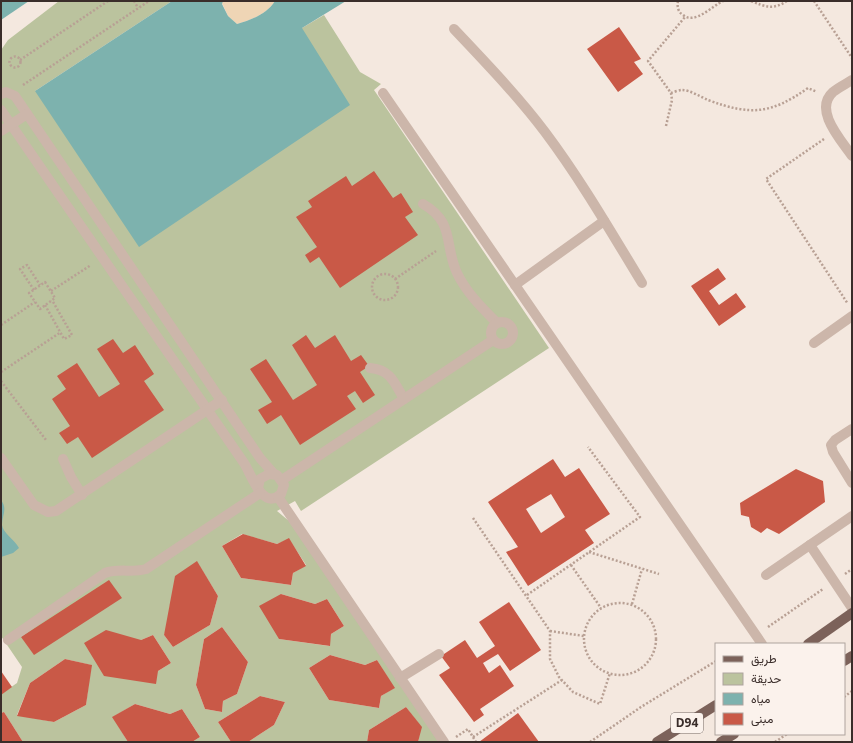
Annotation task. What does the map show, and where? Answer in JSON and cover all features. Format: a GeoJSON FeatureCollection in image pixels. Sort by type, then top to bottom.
{"type":"FeatureCollection","features":[{"type":"Feature","properties":{"kind":"main road"},"geometry":{"type":"LineString","coordinates":[[809,643],[852,613]]}},
{"type":"Feature","properties":{"kind":"main road","name":"D94"},"geometry":{"type":"LineString","coordinates":[[657,742],[715,706]]}},
{"type":"Feature","properties":{"kind":"main road"},"geometry":{"type":"LineString","coordinates":[[721,742],[732,735]]}},
{"type":"Feature","properties":{"kind":"street"},"geometry":{"type":"LineString","coordinates":[[454,29],[528,110],[561,155],[642,283]]}},
{"type":"Feature","properties":{"kind":"street"},"geometry":{"type":"LineString","coordinates":[[852,80],[833,92],[826,103],[827,116],[852,156]]}},
{"type":"Feature","properties":{"kind":"street"},"geometry":{"type":"LineString","coordinates":[[1,94],[6,92],[12,93],[125,257],[260,458],[278,477],[283,490],[278,497],[268,499],[259,491],[248,469],[1,110]]}},
{"type":"Feature","properties":{"kind":"street"},"geometry":{"type":"LineString","coordinates":[[382,92],[761,643]]}},
{"type":"Feature","properties":{"kind":"street"},"geometry":{"type":"LineString","coordinates":[[1,131],[27,114]]}},
{"type":"Feature","properties":{"kind":"street"},"geometry":{"type":"LineString","coordinates":[[423,204],[433,210],[446,229],[453,263],[461,280],[476,300],[497,323],[507,323],[514,331],[512,341],[502,345],[493,340],[491,331],[497,323]]}},
{"type":"Feature","properties":{"kind":"street"},"geometry":{"type":"LineString","coordinates":[[515,285],[604,221]]}},
{"type":"Feature","properties":{"kind":"street"},"geometry":{"type":"LineString","coordinates":[[110,267],[125,257]]}},
{"type":"Feature","properties":{"kind":"street"},"geometry":{"type":"LineString","coordinates":[[814,343],[852,316]]}},
{"type":"Feature","properties":{"kind":"street"},"geometry":{"type":"LineString","coordinates":[[259,491],[260,479],[264,475],[278,477],[404,399],[493,340]]}},
{"type":"Feature","properties":{"kind":"street"},"geometry":{"type":"LineString","coordinates":[[370,368],[380,369],[388,373],[404,399]]}},
{"type":"Feature","properties":{"kind":"street"},"geometry":{"type":"LineString","coordinates":[[1,458],[34,505],[40,510],[48,512],[56,511],[222,400]]}},
{"type":"Feature","properties":{"kind":"street"},"geometry":{"type":"LineString","coordinates":[[852,429],[833,442],[831,448],[852,483]]}},
{"type":"Feature","properties":{"kind":"street"},"geometry":{"type":"LineString","coordinates":[[63,459],[71,477],[82,495]]}},
{"type":"Feature","properties":{"kind":"street"},"geometry":{"type":"LineString","coordinates":[[8,640],[104,573],[118,570],[132,571],[146,569],[259,491]]}},
{"type":"Feature","properties":{"kind":"street"},"geometry":{"type":"LineString","coordinates":[[278,497],[444,742]]}},
{"type":"Feature","properties":{"kind":"street"},"geometry":{"type":"LineString","coordinates":[[766,575],[852,516]]}},
{"type":"Feature","properties":{"kind":"street"},"geometry":{"type":"LineString","coordinates":[[810,545],[852,608]]}},
{"type":"Feature","properties":{"kind":"street"},"geometry":{"type":"LineString","coordinates":[[400,678],[439,654]]}},
{"type":"Feature","properties":{"kind":"path"},"geometry":{"type":"LineString","coordinates":[[20,60],[15,57],[12,58],[10,63],[11,66],[16,68],[20,63],[20,60],[108,1]]}},
{"type":"Feature","properties":{"kind":"path"},"geometry":{"type":"LineString","coordinates":[[134,1],[138,8]]}},
{"type":"Feature","properties":{"kind":"path"},"geometry":{"type":"LineString","coordinates":[[12,93],[149,1]]}},
{"type":"Feature","properties":{"kind":"path"},"geometry":{"type":"LineString","coordinates":[[678,1],[679,11],[685,17],[696,18],[723,1]]}},
{"type":"Feature","properties":{"kind":"path"},"geometry":{"type":"LineString","coordinates":[[751,1],[768,8],[778,7],[787,1]]}},
{"type":"Feature","properties":{"kind":"path"},"geometry":{"type":"LineString","coordinates":[[814,1],[852,58]]}},
{"type":"Feature","properties":{"kind":"path"},"geometry":{"type":"LineString","coordinates":[[666,126],[672,100],[670,93],[648,61],[685,17]]}},
{"type":"Feature","properties":{"kind":"path"},"geometry":{"type":"LineString","coordinates":[[670,93],[682,90],[723,106],[747,110],[780,105],[788,102],[808,88],[829,97]]}},
{"type":"Feature","properties":{"kind":"path"},"geometry":{"type":"LineString","coordinates":[[836,131],[766,179],[852,311]]}},
{"type":"Feature","properties":{"kind":"path"},"geometry":{"type":"LineString","coordinates":[[395,279],[449,242]]}},
{"type":"Feature","properties":{"kind":"path"},"geometry":{"type":"LineString","coordinates":[[51,291],[103,257]]}},
{"type":"Feature","properties":{"kind":"path"},"geometry":{"type":"LineString","coordinates":[[34,290],[20,269],[27,265],[40,286]]}},
{"type":"Feature","properties":{"kind":"path"},"geometry":{"type":"LineString","coordinates":[[386,274],[395,279],[398,289],[392,298],[387,300],[382,299],[374,293],[373,282],[376,278],[386,274]]}},
{"type":"Feature","properties":{"kind":"path"},"geometry":{"type":"LineString","coordinates":[[45,282],[51,291],[56,298],[40,309],[29,293],[45,282]]}},
{"type":"Feature","properties":{"kind":"path"},"geometry":{"type":"LineString","coordinates":[[45,305],[64,339],[72,335],[52,300]]}},
{"type":"Feature","properties":{"kind":"path"},"geometry":{"type":"LineString","coordinates":[[1,325],[35,302]]}},
{"type":"Feature","properties":{"kind":"path"},"geometry":{"type":"LineString","coordinates":[[1,372],[60,332]]}},
{"type":"Feature","properties":{"kind":"path"},"geometry":{"type":"LineString","coordinates":[[1,381],[46,440]]}},
{"type":"Feature","properties":{"kind":"path"},"geometry":{"type":"LineString","coordinates":[[527,595],[640,517],[588,447]]}},
{"type":"Feature","properties":{"kind":"path"},"geometry":{"type":"LineString","coordinates":[[473,518],[527,595],[550,631],[550,659],[553,668],[562,680],[582,697],[600,704],[610,673]]}},
{"type":"Feature","properties":{"kind":"path"},"geometry":{"type":"LineString","coordinates":[[589,552],[659,574]]}},
{"type":"Feature","properties":{"kind":"path"},"geometry":{"type":"LineString","coordinates":[[572,564],[601,608]]}},
{"type":"Feature","properties":{"kind":"path"},"geometry":{"type":"LineString","coordinates":[[632,604],[642,569]]}},
{"type":"Feature","properties":{"kind":"path"},"geometry":{"type":"LineString","coordinates":[[756,635],[852,569]]}},
{"type":"Feature","properties":{"kind":"path"},"geometry":{"type":"LineString","coordinates":[[616,603],[632,604],[645,613],[654,626],[656,634],[655,649],[652,657],[641,668],[626,674],[610,673],[596,665],[591,659],[587,652],[584,636],[590,620],[601,608],[616,603]]}},
{"type":"Feature","properties":{"kind":"path"},"geometry":{"type":"LineString","coordinates":[[550,631],[584,636]]}},
{"type":"Feature","properties":{"kind":"path"},"geometry":{"type":"LineString","coordinates":[[590,742],[641,707],[715,662]]}},
{"type":"Feature","properties":{"kind":"path"},"geometry":{"type":"LineString","coordinates":[[473,737],[562,680]]}},
{"type":"Feature","properties":{"kind":"path"},"geometry":{"type":"LineString","coordinates":[[455,738],[468,729],[476,742]]}},
{"type":"Feature","properties":{"kind":"path"},"geometry":{"type":"LineString","coordinates":[[775,742],[786,735]]}},
{"type":"Feature","properties":{"kind":"green space"},"geometry":{"type":"Polygon","coordinates":[[[59,1],[172,1],[35,91],[302,28],[324,15],[360,72],[381,84],[374,90],[549,348],[301,511],[295,501],[277,511],[289,521],[440,742],[418,742],[421,727],[406,707],[369,730],[367,742],[248,742],[274,725],[285,702],[260,696],[218,722],[231,742],[192,742],[200,737],[182,709],[170,714],[135,704],[113,717],[128,742],[23,742],[4,712],[1,713],[1,694],[17,683],[22,667],[1,636],[1,134],[4,132],[1,123],[1,50],[8,40],[59,1]],[[242,534],[222,546],[241,578],[291,585],[293,573],[306,565],[289,539],[277,544],[242,534]],[[197,562],[164,635],[173,647],[210,625],[218,596],[197,562]],[[281,594],[279,639],[329,646],[331,634],[344,626],[327,599],[315,604],[281,594]],[[222,627],[204,639],[196,685],[205,709],[222,712],[223,701],[237,694],[248,662],[222,627]],[[153,635],[141,640],[158,671],[171,663],[153,635]],[[330,655],[309,668],[329,700],[379,708],[381,696],[394,688],[377,660],[365,665],[330,655]],[[65,659],[30,683],[17,715],[54,722],[86,705],[91,665],[65,659]]]}},
{"type":"Feature","properties":{"kind":"sand"},"geometry":{"type":"Polygon","coordinates":[[[223,1],[275,1],[268,10],[237,24],[228,16],[222,3],[223,1]]]}},
{"type":"Feature","properties":{"kind":"water"},"geometry":{"type":"Polygon","coordinates":[[[1,1],[29,1],[1,20],[1,1]]]}},
{"type":"Feature","properties":{"kind":"water"},"geometry":{"type":"Polygon","coordinates":[[[172,1],[223,1],[222,4],[228,16],[237,24],[268,10],[275,1],[346,1],[302,28],[350,105],[139,247],[35,91],[172,1]]]}},
{"type":"Feature","properties":{"kind":"water"},"geometry":{"type":"Polygon","coordinates":[[[1,500],[4,506],[2,521],[3,528],[19,548],[13,553],[1,557],[1,500]]]}},
{"type":"Feature","properties":{"kind":"building"},"geometry":{"type":"Polygon","coordinates":[[[619,27],[641,59],[634,62],[643,74],[618,92],[587,49],[619,27]]]}},
{"type":"Feature","properties":{"kind":"building"},"geometry":{"type":"Polygon","coordinates":[[[374,171],[393,198],[401,193],[413,212],[405,217],[418,235],[340,288],[319,257],[310,263],[305,255],[317,247],[296,217],[312,207],[308,201],[346,176],[352,186],[374,171]]]}},
{"type":"Feature","properties":{"kind":"building"},"geometry":{"type":"Polygon","coordinates":[[[718,268],[726,279],[709,291],[719,305],[736,293],[746,307],[719,326],[691,286],[718,268]]]}},
{"type":"Feature","properties":{"kind":"building"},"geometry":{"type":"Polygon","coordinates":[[[306,335],[315,348],[335,335],[351,361],[361,355],[369,366],[360,372],[375,395],[363,403],[355,391],[347,396],[356,409],[300,445],[281,415],[267,424],[258,410],[272,402],[250,369],[266,359],[293,400],[317,385],[292,345],[306,335]]]}},
{"type":"Feature","properties":{"kind":"building"},"geometry":{"type":"Polygon","coordinates":[[[113,339],[123,353],[135,345],[154,374],[144,381],[164,410],[92,458],[78,437],[67,444],[59,433],[70,426],[52,399],[66,389],[57,376],[77,363],[99,397],[120,384],[97,349],[113,339]]]}},
{"type":"Feature","properties":{"kind":"building"},"geometry":{"type":"Polygon","coordinates":[[[553,459],[565,477],[579,468],[610,514],[585,530],[594,543],[528,586],[506,552],[518,547],[488,502],[553,459]],[[551,494],[526,509],[541,533],[565,517],[551,494]]]}},
{"type":"Feature","properties":{"kind":"building"},"geometry":{"type":"Polygon","coordinates":[[[796,469],[823,481],[825,502],[779,534],[767,528],[761,533],[751,527],[749,517],[741,515],[740,503],[796,469]]]}},
{"type":"Feature","properties":{"kind":"building"},"geometry":{"type":"Polygon","coordinates":[[[243,534],[277,544],[289,538],[306,566],[293,573],[291,585],[241,578],[222,546],[243,534]]]}},
{"type":"Feature","properties":{"kind":"building"},"geometry":{"type":"Polygon","coordinates":[[[197,561],[218,596],[210,625],[173,647],[164,635],[175,576],[197,561]]]}},
{"type":"Feature","properties":{"kind":"building"},"geometry":{"type":"Polygon","coordinates":[[[109,580],[122,598],[34,655],[21,637],[109,580]]]}},
{"type":"Feature","properties":{"kind":"building"},"geometry":{"type":"Polygon","coordinates":[[[281,594],[315,604],[327,599],[344,626],[331,634],[330,646],[279,639],[259,606],[281,594]]]}},
{"type":"Feature","properties":{"kind":"building"},"geometry":{"type":"Polygon","coordinates":[[[509,602],[541,650],[510,671],[498,654],[483,663],[489,673],[500,665],[514,686],[480,709],[484,715],[474,722],[439,675],[450,668],[441,656],[465,640],[477,658],[495,646],[479,622],[509,602]]]}},
{"type":"Feature","properties":{"kind":"building"},"geometry":{"type":"Polygon","coordinates":[[[222,627],[248,662],[237,694],[223,701],[222,712],[205,709],[196,685],[204,639],[222,627]]]}},
{"type":"Feature","properties":{"kind":"building"},"geometry":{"type":"Polygon","coordinates":[[[106,630],[141,640],[153,635],[171,663],[158,671],[156,684],[104,676],[84,643],[106,630]]]}},
{"type":"Feature","properties":{"kind":"building"},"geometry":{"type":"Polygon","coordinates":[[[330,655],[365,665],[377,660],[395,688],[381,696],[379,708],[329,700],[309,668],[330,655]]]}},
{"type":"Feature","properties":{"kind":"building"},"geometry":{"type":"Polygon","coordinates":[[[65,659],[92,665],[86,705],[54,722],[17,716],[30,683],[65,659]]]}},
{"type":"Feature","properties":{"kind":"building"},"geometry":{"type":"Polygon","coordinates":[[[1,671],[12,687],[1,695],[1,671]]]}},
{"type":"Feature","properties":{"kind":"building"},"geometry":{"type":"Polygon","coordinates":[[[260,696],[285,702],[274,725],[248,742],[231,742],[218,722],[260,696]]]}},
{"type":"Feature","properties":{"kind":"building"},"geometry":{"type":"Polygon","coordinates":[[[135,704],[170,714],[182,709],[200,737],[192,742],[128,742],[112,717],[135,704]]]}},
{"type":"Feature","properties":{"kind":"building"},"geometry":{"type":"Polygon","coordinates":[[[406,707],[422,727],[418,742],[367,742],[369,730],[406,707]]]}},
{"type":"Feature","properties":{"kind":"building"},"geometry":{"type":"Polygon","coordinates":[[[4,712],[23,742],[1,742],[1,713],[4,712]]]}},
{"type":"Feature","properties":{"kind":"building"},"geometry":{"type":"Polygon","coordinates":[[[518,713],[539,742],[479,742],[518,713]]]}}]}
